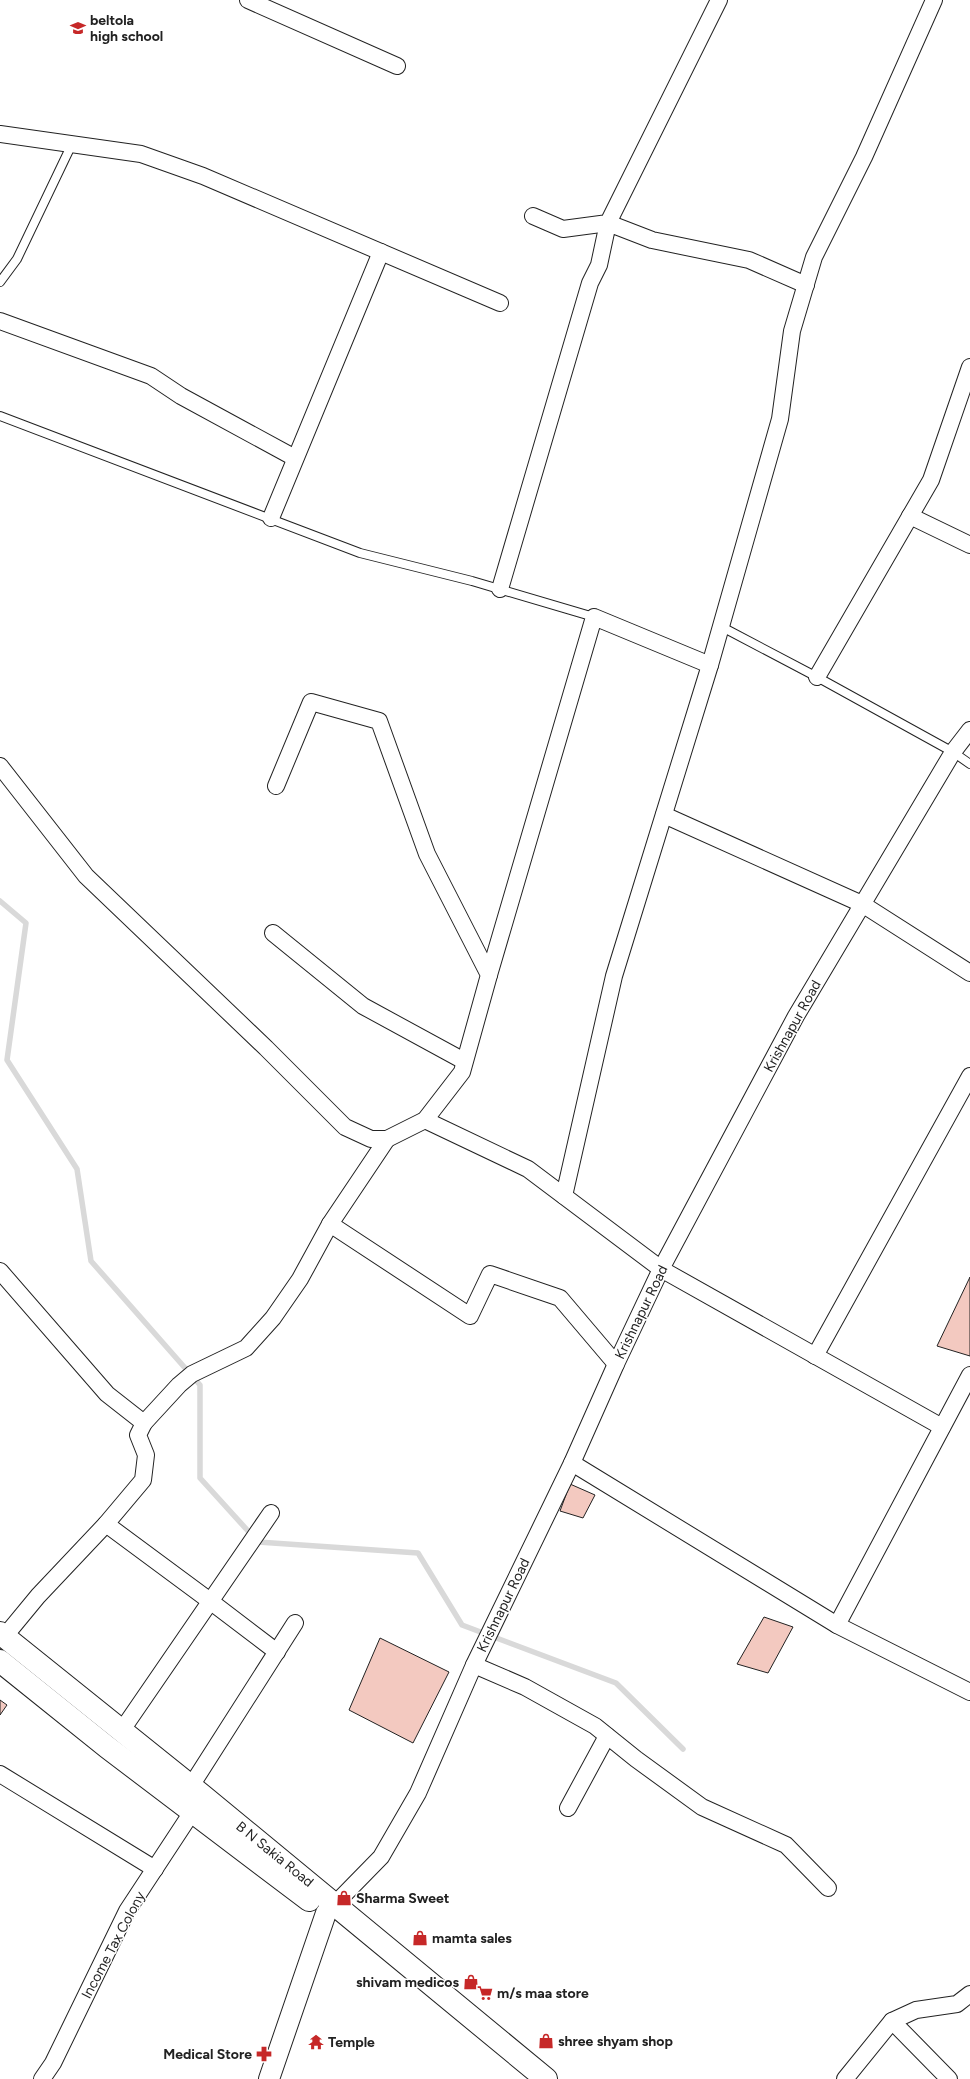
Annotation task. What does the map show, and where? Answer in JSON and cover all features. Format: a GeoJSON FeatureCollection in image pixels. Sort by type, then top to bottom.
{"type":"FeatureCollection","features":[{"type":"Feature","properties":{"kind":"main road","name":"B N Sakia Road"},"geometry":{"type":"LineString","coordinates":[[2,1634],[122,1730],[195,1798],[330,1908],[546,2079]]}},
{"type":"Feature","properties":{"kind":"main road","name":"B N Sakia Road"},"geometry":{"type":"LineString","coordinates":[[0,1661],[107,1748],[195,1798]]}},
{"type":"Feature","properties":{"kind":"main road","name":"B N Sakia Road"},"geometry":{"type":"LineString","coordinates":[[330,1908],[528,2079]]}},
{"type":"Feature","properties":{"kind":"street"},"geometry":{"type":"LineString","coordinates":[[248,0],[397,66]]}},
{"type":"Feature","properties":{"kind":"street"},"geometry":{"type":"LineString","coordinates":[[500,589],[590,283],[599,265],[608,223],[719,0]]}},
{"type":"Feature","properties":{"kind":"street"},"geometry":{"type":"LineString","coordinates":[[564,1196],[614,976],[722,627],[780,419],[792,331],[814,257],[864,157],[934,0]]}},
{"type":"Feature","properties":{"kind":"street"},"geometry":{"type":"LineString","coordinates":[[0,134],[140,154],[203,176],[500,304]]}},
{"type":"Feature","properties":{"kind":"street"},"geometry":{"type":"LineString","coordinates":[[533,216],[563,229],[608,223],[652,240],[749,260],[806,285]]}},
{"type":"Feature","properties":{"kind":"street"},"geometry":{"type":"LineString","coordinates":[[270,518],[381,252]]}},
{"type":"Feature","properties":{"kind":"street"},"geometry":{"type":"LineString","coordinates":[[0,320],[151,376],[181,396],[295,458]]}},
{"type":"Feature","properties":{"kind":"street"},"geometry":{"type":"LineString","coordinates":[[817,677],[931,480],[970,367]]}},
{"type":"Feature","properties":{"kind":"street"},"geometry":{"type":"LineString","coordinates":[[910,516],[970,545]]}},
{"type":"Feature","properties":{"kind":"street"},"geometry":{"type":"LineString","coordinates":[[0,766],[86,876],[266,1048],[345,1127],[371,1139],[387,1139],[425,1120],[462,1072],[594,617],[710,665]]}},
{"type":"Feature","properties":{"kind":"street"},"geometry":{"type":"LineString","coordinates":[[276,786],[312,702],[379,722],[427,854],[489,975]]}},
{"type":"Feature","properties":{"kind":"street","name":"Krishnapur Road"},"geometry":{"type":"LineString","coordinates":[[330,1908],[381,1857],[418,1793],[474,1665],[572,1463],[616,1364],[661,1269],[796,1016],[953,752],[970,730]]}},
{"type":"Feature","properties":{"kind":"street"},"geometry":{"type":"LineString","coordinates":[[664,815],[862,904],[970,973]]}},
{"type":"Feature","properties":{"kind":"street"},"geometry":{"type":"LineString","coordinates":[[273,933],[364,1006],[464,1061]]}},
{"type":"Feature","properties":{"kind":"street"},"geometry":{"type":"LineString","coordinates":[[815,1356],[970,1076]]}},
{"type":"Feature","properties":{"kind":"street"},"geometry":{"type":"LineString","coordinates":[[425,1120],[528,1169],[661,1269],[942,1427]]}},
{"type":"Feature","properties":{"kind":"street"},"geometry":{"type":"LineString","coordinates":[[2,1634],[106,1524],[143,1480],[146,1455],[138,1435],[144,1423],[192,1374],[246,1348],[273,1318],[300,1279],[330,1224],[387,1139]]}},
{"type":"Feature","properties":{"kind":"street"},"geometry":{"type":"LineString","coordinates":[[330,1224],[470,1316],[490,1274],[560,1298],[616,1364]]}},
{"type":"Feature","properties":{"kind":"street"},"geometry":{"type":"LineString","coordinates":[[0,1272],[107,1394],[144,1423]]}},
{"type":"Feature","properties":{"kind":"street"},"geometry":{"type":"LineString","coordinates":[[837,1625],[970,1375]]}},
{"type":"Feature","properties":{"kind":"street"},"geometry":{"type":"LineString","coordinates":[[572,1463],[837,1625],[970,1692]]}},
{"type":"Feature","properties":{"kind":"street"},"geometry":{"type":"LineString","coordinates":[[122,1730],[271,1513]]}},
{"type":"Feature","properties":{"kind":"street"},"geometry":{"type":"LineString","coordinates":[[106,1524],[276,1652]]}},
{"type":"Feature","properties":{"kind":"street","name":"Income Tax Colony"},"geometry":{"type":"LineString","coordinates":[[42,2079],[53,2063],[127,1911],[155,1869],[276,1652],[295,1623]]}},
{"type":"Feature","properties":{"kind":"street"},"geometry":{"type":"LineString","coordinates":[[474,1665],[525,1687],[595,1726],[636,1759],[702,1807],[786,1844],[828,1888]]}},
{"type":"Feature","properties":{"kind":"street"},"geometry":{"type":"LineString","coordinates":[[568,1808],[607,1736]]}},
{"type":"Feature","properties":{"kind":"street"},"geometry":{"type":"LineString","coordinates":[[0,1774],[155,1869]]}},
{"type":"Feature","properties":{"kind":"street"},"geometry":{"type":"LineString","coordinates":[[269,2079],[330,1908]]}},
{"type":"Feature","properties":{"kind":"street"},"geometry":{"type":"LineString","coordinates":[[845,2079],[892,2022],[916,2010],[956,2004],[970,1994]]}},
{"type":"Feature","properties":{"kind":"street"},"geometry":{"type":"LineString","coordinates":[[892,2022],[949,2079]]}},
{"type":"Feature","properties":{"kind":"lane"},"geometry":{"type":"LineString","coordinates":[[0,282],[17,258],[72,144]]}},
{"type":"Feature","properties":{"kind":"lane"},"geometry":{"type":"LineString","coordinates":[[0,416],[360,553],[500,589],[594,617]]}},
{"type":"Feature","properties":{"kind":"lane"},"geometry":{"type":"LineString","coordinates":[[722,627],[817,677],[953,752],[970,764]]}},
{"type":"Feature","properties":{"kind":"building"},"geometry":{"type":"Polygon","coordinates":[[[970,1277],[970,1356],[937,1346],[970,1277]]]}},
{"type":"Feature","properties":{"kind":"building"},"geometry":{"type":"Polygon","coordinates":[[[570,1484],[595,1495],[583,1518],[560,1511],[570,1484]]]}},
{"type":"Feature","properties":{"kind":"building"},"geometry":{"type":"Polygon","coordinates":[[[764,1617],[793,1627],[768,1673],[737,1664],[764,1617]]]}},
{"type":"Feature","properties":{"kind":"building"},"geometry":{"type":"Polygon","coordinates":[[[380,1638],[449,1672],[413,1743],[349,1710],[380,1638]]]}},
{"type":"Feature","properties":{"kind":"building"},"geometry":{"type":"Polygon","coordinates":[[[0,1700],[7,1705],[0,1715],[0,1700]]]}},
{"type":"Feature","properties":{"kind":"waterway"},"geometry":{"type":"LineString","coordinates":[[0,901],[26,923],[7,1060],[77,1169],[91,1261],[200,1385],[200,1478],[258,1542],[418,1553],[462,1625],[616,1683],[683,1749]]}},
{"type":"Feature","properties":{"kind":"place","name":"beltola high school"},"geometry":{"type":"Point","coordinates":[78,28]}},
{"type":"Feature","properties":{"kind":"place","name":"Sharma Sweet"},"geometry":{"type":"Point","coordinates":[344,1898]}},
{"type":"Feature","properties":{"kind":"place","name":"mamta sales"},"geometry":{"type":"Point","coordinates":[420,1938]}},
{"type":"Feature","properties":{"kind":"place","name":"shivam medicos"},"geometry":{"type":"Point","coordinates":[471,1982]}},
{"type":"Feature","properties":{"kind":"place","name":"m/s maa store"},"geometry":{"type":"Point","coordinates":[485,1993]}},
{"type":"Feature","properties":{"kind":"place","name":"shree shyam shop"},"geometry":{"type":"Point","coordinates":[546,2041]}},
{"type":"Feature","properties":{"kind":"place","name":"Temple"},"geometry":{"type":"Point","coordinates":[316,2042]}},
{"type":"Feature","properties":{"kind":"place","name":"Medical Store"},"geometry":{"type":"Point","coordinates":[264,2054]}}]}
